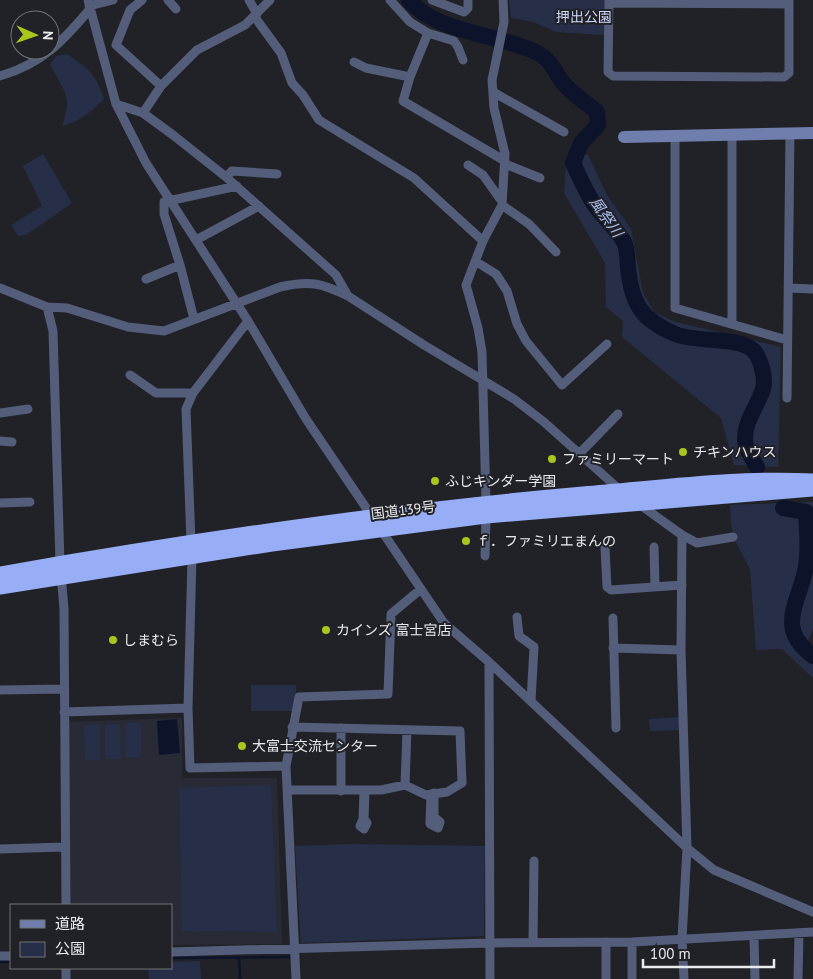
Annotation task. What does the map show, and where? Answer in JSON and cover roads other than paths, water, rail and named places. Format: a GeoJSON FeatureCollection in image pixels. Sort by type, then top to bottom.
{"type":"FeatureCollection","features":[{"type":"Feature","properties":{"kind":"highway","name":"国道139号"},"geometry":{"type":"LineString","coordinates":[[0,574],[61,570],[376,523],[621,491],[785,480],[813,481]]}},
{"type":"Feature","properties":{"kind":"highway","name":"国道139号"},"geometry":{"type":"LineString","coordinates":[[486,509],[637,502],[813,489]]}},
{"type":"Feature","properties":{"kind":"highway","name":"国道139号"},"geometry":{"type":"LineString","coordinates":[[0,587],[61,570]]}},
{"type":"Feature","properties":{"kind":"street"},"geometry":{"type":"LineString","coordinates":[[0,76],[16,72],[44,56],[63,41],[89,5],[113,0]]}},
{"type":"Feature","properties":{"kind":"street"},"geometry":{"type":"LineString","coordinates":[[142,0],[130,10],[116,45],[161,86]]}},
{"type":"Feature","properties":{"kind":"street"},"geometry":{"type":"LineString","coordinates":[[168,0],[176,9]]}},
{"type":"Feature","properties":{"kind":"street"},"geometry":{"type":"LineString","coordinates":[[249,0],[255,15],[281,53],[292,83],[303,95],[319,120],[414,178],[484,241]]}},
{"type":"Feature","properties":{"kind":"street"},"geometry":{"type":"LineString","coordinates":[[143,113],[161,86],[197,50],[246,25],[270,0]]}},
{"type":"Feature","properties":{"kind":"street"},"geometry":{"type":"LineString","coordinates":[[390,0],[410,22],[428,33],[454,41],[463,60]]}},
{"type":"Feature","properties":{"kind":"street"},"geometry":{"type":"LineString","coordinates":[[432,0],[464,12],[468,8],[468,0]]}},
{"type":"Feature","properties":{"kind":"street"},"geometry":{"type":"LineString","coordinates":[[485,556],[484,380],[478,328],[466,285],[501,202],[505,162],[492,80],[502,30],[503,0]]}},
{"type":"Feature","properties":{"kind":"street"},"geometry":{"type":"LineString","coordinates":[[609,1],[789,2],[789,73],[784,77],[613,76],[608,72],[609,1]]}},
{"type":"Feature","properties":{"kind":"street"},"geometry":{"type":"LineString","coordinates":[[89,5],[116,104],[146,163],[248,321],[306,419],[444,623],[489,662],[687,848],[714,870],[813,912]]}},
{"type":"Feature","properties":{"kind":"street"},"geometry":{"type":"LineString","coordinates":[[428,33],[410,77],[403,101],[505,162],[540,178]]}},
{"type":"Feature","properties":{"kind":"street"},"geometry":{"type":"LineString","coordinates":[[354,62],[366,68],[410,77]]}},
{"type":"Feature","properties":{"kind":"street"},"geometry":{"type":"LineString","coordinates":[[493,92],[564,132]]}},
{"type":"Feature","properties":{"kind":"street"},"geometry":{"type":"LineString","coordinates":[[116,104],[143,113],[237,186],[336,275],[348,296]]}},
{"type":"Feature","properties":{"kind":"street"},"geometry":{"type":"LineString","coordinates":[[788,398],[790,133]]}},
{"type":"Feature","properties":{"kind":"street"},"geometry":{"type":"LineString","coordinates":[[624,137],[813,133]]}},
{"type":"Feature","properties":{"kind":"street"},"geometry":{"type":"LineString","coordinates":[[732,134],[732,324]]}},
{"type":"Feature","properties":{"kind":"street"},"geometry":{"type":"LineString","coordinates":[[676,135],[676,308],[787,340]]}},
{"type":"Feature","properties":{"kind":"street"},"geometry":{"type":"LineString","coordinates":[[468,165],[483,175],[501,202],[529,224],[556,252]]}},
{"type":"Feature","properties":{"kind":"street"},"geometry":{"type":"LineString","coordinates":[[226,177],[232,172],[277,174]]}},
{"type":"Feature","properties":{"kind":"street"},"geometry":{"type":"LineString","coordinates":[[194,319],[164,214],[164,202],[237,186]]}},
{"type":"Feature","properties":{"kind":"street"},"geometry":{"type":"LineString","coordinates":[[196,240],[259,206]]}},
{"type":"Feature","properties":{"kind":"street"},"geometry":{"type":"LineString","coordinates":[[475,261],[496,274],[507,291],[517,324],[526,341],[562,385],[608,344]]}},
{"type":"Feature","properties":{"kind":"street"},"geometry":{"type":"LineString","coordinates":[[146,279],[180,265]]}},
{"type":"Feature","properties":{"kind":"street"},"geometry":{"type":"LineString","coordinates":[[0,288],[47,307],[75,310],[128,327],[164,331],[236,303],[299,282],[326,285],[348,296],[424,345],[514,399],[580,453],[621,491]]}},
{"type":"Feature","properties":{"kind":"street"},"geometry":{"type":"LineString","coordinates":[[788,288],[813,289]]}},
{"type":"Feature","properties":{"kind":"street"},"geometry":{"type":"LineString","coordinates":[[47,307],[53,331],[64,609],[66,904]]}},
{"type":"Feature","properties":{"kind":"street"},"geometry":{"type":"LineString","coordinates":[[248,321],[193,393],[186,408],[192,550],[188,708],[190,768],[286,766]]}},
{"type":"Feature","properties":{"kind":"street"},"geometry":{"type":"LineString","coordinates":[[130,375],[156,393],[193,393]]}},
{"type":"Feature","properties":{"kind":"street"},"geometry":{"type":"LineString","coordinates":[[0,413],[28,410]]}},
{"type":"Feature","properties":{"kind":"street"},"geometry":{"type":"LineString","coordinates":[[580,453],[618,414]]}},
{"type":"Feature","properties":{"kind":"street"},"geometry":{"type":"LineString","coordinates":[[0,441],[12,442]]}},
{"type":"Feature","properties":{"kind":"street"},"geometry":{"type":"LineString","coordinates":[[0,503],[30,502]]}},
{"type":"Feature","properties":{"kind":"street"},"geometry":{"type":"LineString","coordinates":[[637,502],[682,535],[697,543],[733,537]]}},
{"type":"Feature","properties":{"kind":"street"},"geometry":{"type":"LineString","coordinates":[[682,535],[681,650],[687,848],[682,939],[684,979]]}},
{"type":"Feature","properties":{"kind":"street"},"geometry":{"type":"LineString","coordinates":[[605,548],[607,587],[611,590],[682,585]]}},
{"type":"Feature","properties":{"kind":"street"},"geometry":{"type":"LineString","coordinates":[[654,548],[655,587]]}},
{"type":"Feature","properties":{"kind":"street"},"geometry":{"type":"LineString","coordinates":[[296,979],[286,766],[298,696],[388,694],[391,614],[421,589]]}},
{"type":"Feature","properties":{"kind":"street"},"geometry":{"type":"LineString","coordinates":[[517,617],[519,636],[534,647],[531,701]]}},
{"type":"Feature","properties":{"kind":"street"},"geometry":{"type":"LineString","coordinates":[[613,618],[616,728]]}},
{"type":"Feature","properties":{"kind":"street"},"geometry":{"type":"LineString","coordinates":[[613,648],[681,650]]}},
{"type":"Feature","properties":{"kind":"street"},"geometry":{"type":"LineString","coordinates":[[489,662],[490,979]]}},
{"type":"Feature","properties":{"kind":"street"},"geometry":{"type":"LineString","coordinates":[[0,690],[64,689]]}},
{"type":"Feature","properties":{"kind":"street"},"geometry":{"type":"LineString","coordinates":[[64,712],[188,708]]}},
{"type":"Feature","properties":{"kind":"street"},"geometry":{"type":"LineString","coordinates":[[288,790],[341,791],[406,786],[426,795],[447,792],[462,783],[460,731],[292,728]]}},
{"type":"Feature","properties":{"kind":"street"},"geometry":{"type":"LineString","coordinates":[[341,728],[341,791]]}},
{"type":"Feature","properties":{"kind":"street"},"geometry":{"type":"LineString","coordinates":[[406,786],[408,730]]}},
{"type":"Feature","properties":{"kind":"street"},"geometry":{"type":"LineString","coordinates":[[0,849],[65,846]]}},
{"type":"Feature","properties":{"kind":"street"},"geometry":{"type":"LineString","coordinates":[[533,942],[534,861]]}},
{"type":"Feature","properties":{"kind":"street"},"geometry":{"type":"LineString","coordinates":[[172,952],[533,942],[632,942],[813,932]]}},
{"type":"Feature","properties":{"kind":"street"},"geometry":{"type":"LineString","coordinates":[[798,979],[799,933]]}},
{"type":"Feature","properties":{"kind":"street"},"geometry":{"type":"LineString","coordinates":[[754,936],[755,979]]}},
{"type":"Feature","properties":{"kind":"street"},"geometry":{"type":"LineString","coordinates":[[606,942],[606,979]]}},
{"type":"Feature","properties":{"kind":"street"},"geometry":{"type":"LineString","coordinates":[[632,942],[632,979]]}},
{"type":"Feature","properties":{"kind":"waterway","name":"風祭川"},"geometry":{"type":"LineString","coordinates":[[409,0],[421,11],[452,27],[506,41],[538,53],[550,64],[569,89],[597,112],[598,125],[581,143],[573,163],[592,202],[618,232],[624,242],[627,251],[632,292],[641,310],[654,323],[675,334],[684,337],[737,343],[753,350],[758,358],[764,385],[750,417],[745,438],[747,449],[757,467]]}},
{"type":"Feature","properties":{"kind":"waterway","name":"風祭川"},"geometry":{"type":"LineString","coordinates":[[783,508],[806,512],[807,559],[795,603],[792,625],[801,645],[813,656]]}},
{"type":"Feature","properties":{"kind":"waterway"},"geometry":{"type":"LineString","coordinates":[[239,957],[240,979]]}},
{"type":"Feature","properties":{"kind":"waterway"},"geometry":{"type":"LineString","coordinates":[[172,958],[293,957]]}},
{"type":"Feature","properties":{"kind":"waterway"},"geometry":{"type":"LineString","coordinates":[[0,962],[10,962]]}},
{"type":"Feature","properties":{"kind":"place","name":"チキンハウス"},"geometry":{"type":"Point","coordinates":[683,452]}},
{"type":"Feature","properties":{"kind":"place","name":"ファミリーマート"},"geometry":{"type":"Point","coordinates":[552,459]}},
{"type":"Feature","properties":{"kind":"place","name":"ふじキンダー学園"},"geometry":{"type":"Point","coordinates":[435,481]}},
{"type":"Feature","properties":{"kind":"place","name":"ｆ．ファミリエまんの"},"geometry":{"type":"Point","coordinates":[466,541]}},
{"type":"Feature","properties":{"kind":"place","name":"カインズ 富士宮店"},"geometry":{"type":"Point","coordinates":[326,630]}},
{"type":"Feature","properties":{"kind":"place","name":"しまむら"},"geometry":{"type":"Point","coordinates":[113,640]}},
{"type":"Feature","properties":{"kind":"place","name":"大富士交流センター"},"geometry":{"type":"Point","coordinates":[242,746]}},
{"type":"Feature","properties":{"kind":"park label","name":"押出公園"},"geometry":{"type":"Point","coordinates":[584,17]}}]}
